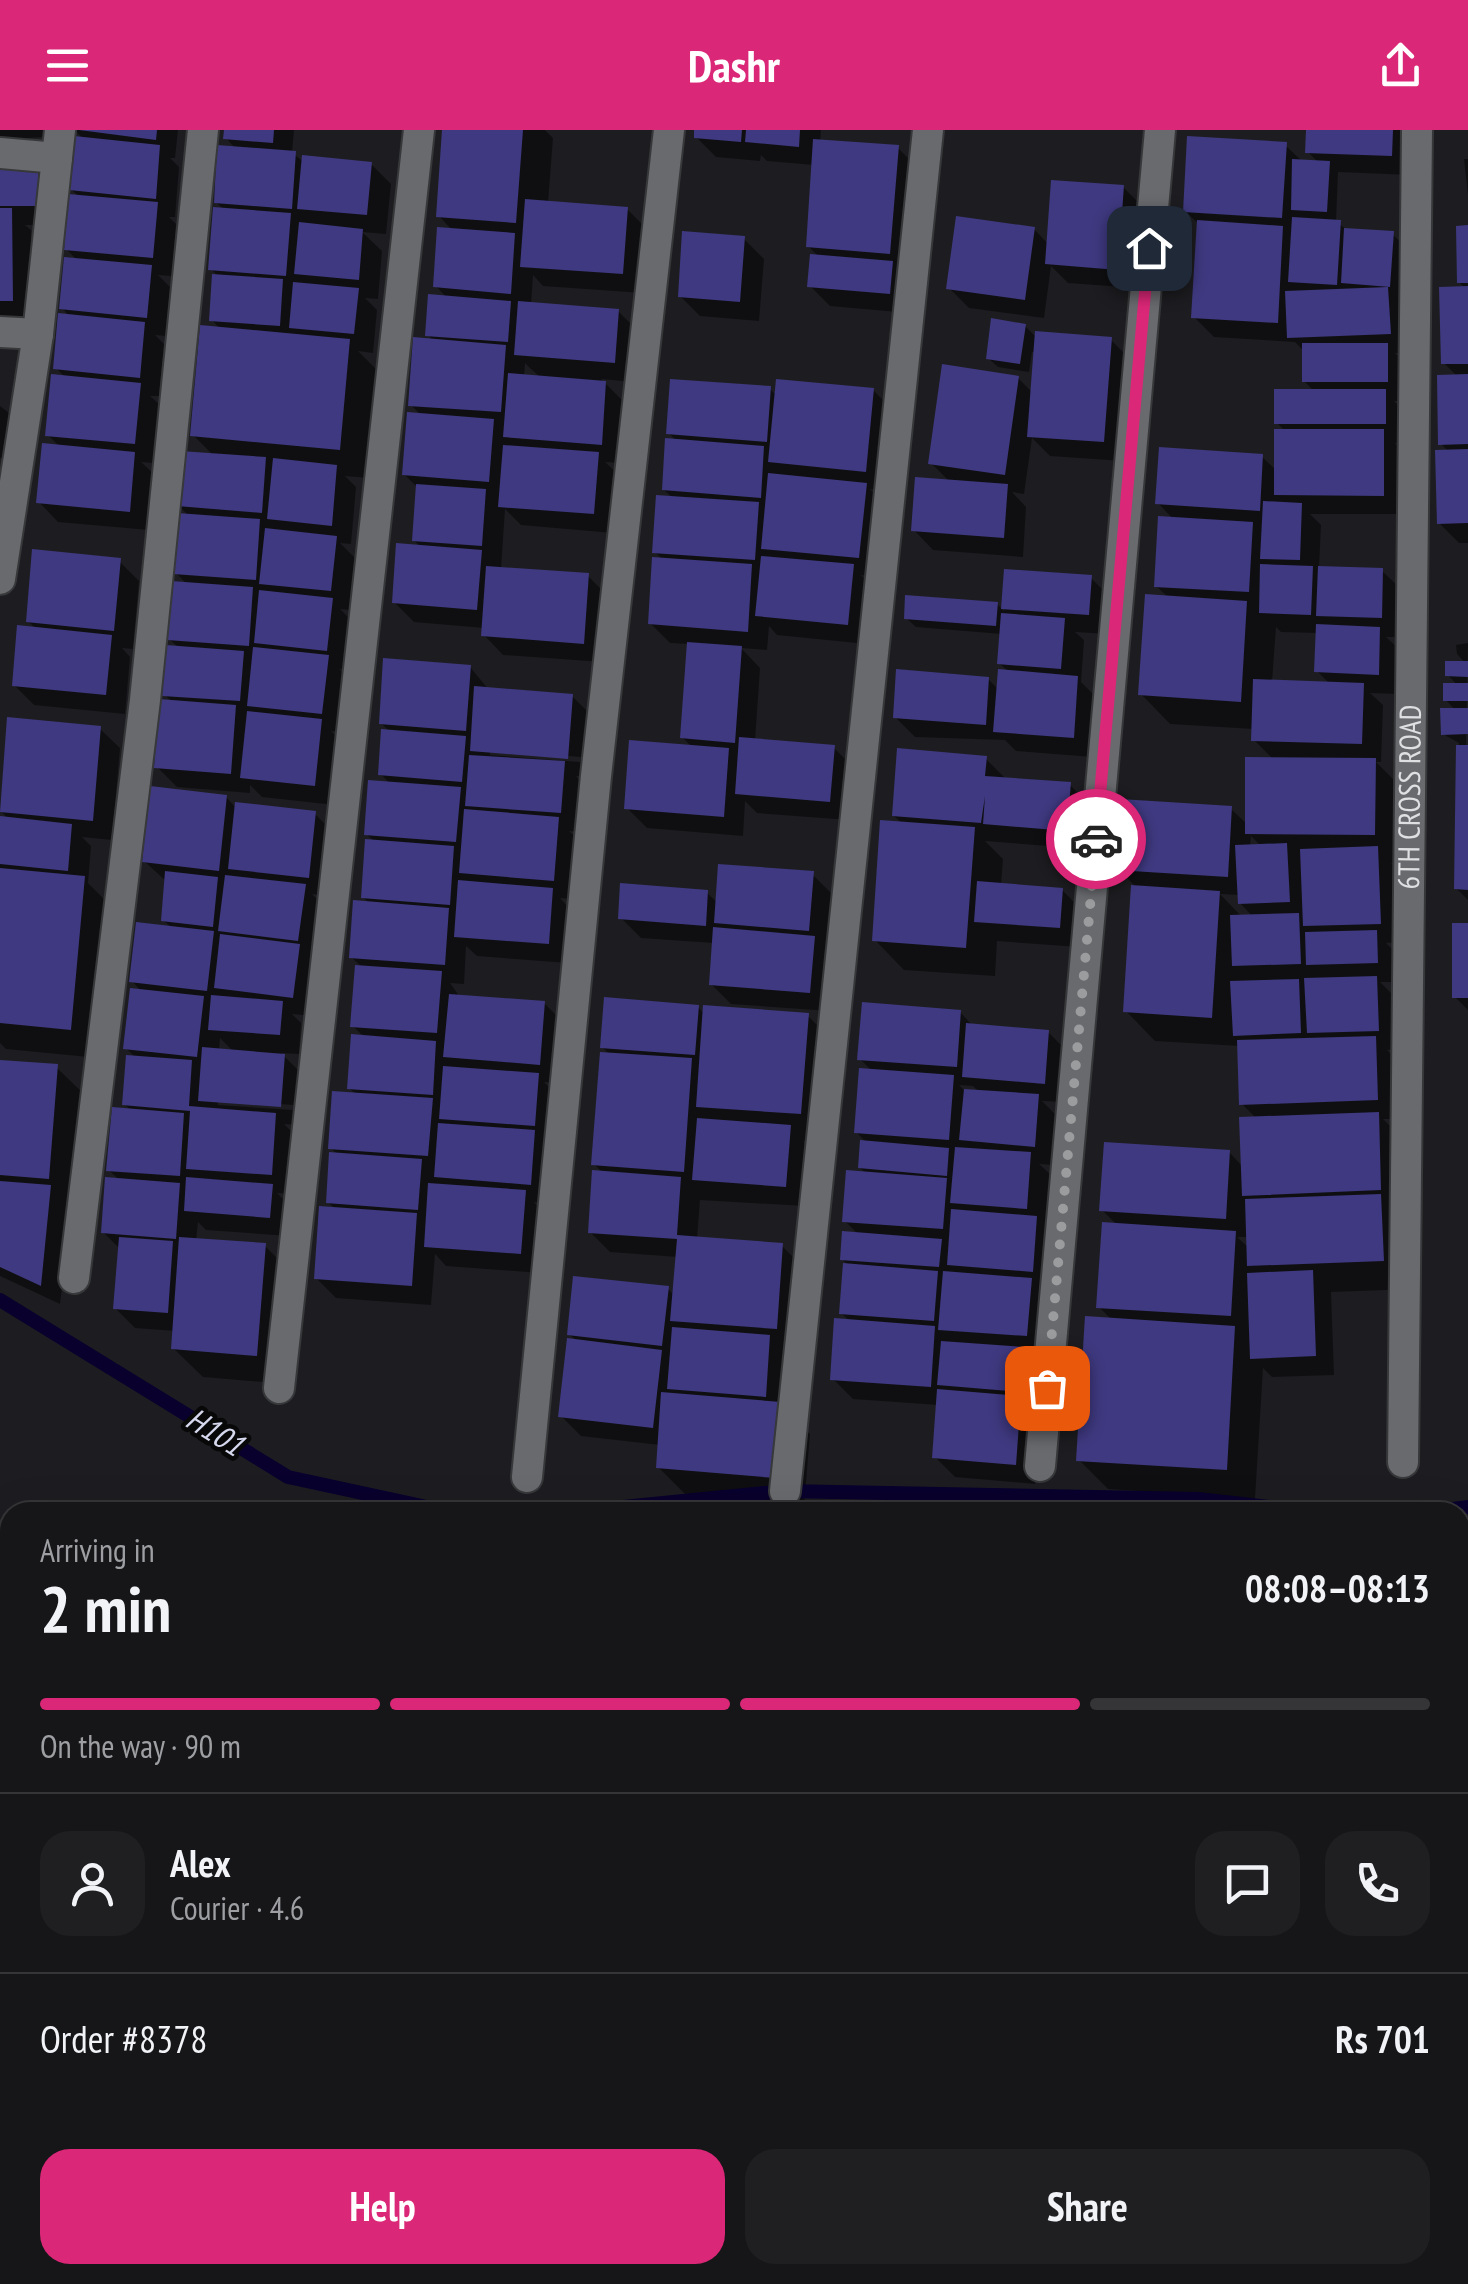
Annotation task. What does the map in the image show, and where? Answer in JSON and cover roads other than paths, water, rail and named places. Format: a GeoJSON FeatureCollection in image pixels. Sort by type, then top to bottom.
{"type":"FeatureCollection","features":[{"type":"Feature","properties":{"kind":"street"},"geometry":{"type":"LineString","coordinates":[[74,1278],[145,700],[203,130]]}},
{"type":"Feature","properties":{"kind":"street"},"geometry":{"type":"LineString","coordinates":[[279,1388],[418,130]]}},
{"type":"Feature","properties":{"kind":"street"},"geometry":{"type":"LineString","coordinates":[[528,1477],[596,776],[669,130]]}},
{"type":"Feature","properties":{"kind":"street"},"geometry":{"type":"LineString","coordinates":[[785,1492],[928,130]]}},
{"type":"Feature","properties":{"kind":"street"},"geometry":{"type":"LineString","coordinates":[[1040,1466],[1160,130]]}},
{"type":"Feature","properties":{"kind":"street","name":"6TH CROSS ROAD"},"geometry":{"type":"LineString","coordinates":[[1403,1462],[1417,130]]}},
{"type":"Feature","properties":{"kind":"street"},"geometry":{"type":"LineString","coordinates":[[0,152],[58,144],[38,334],[0,579]]}},
{"type":"Feature","properties":{"kind":"street"},"geometry":{"type":"LineString","coordinates":[[0,332],[38,334]]}},
{"type":"Feature","properties":{"kind":"waterway","name":"H101"},"geometry":{"type":"LineString","coordinates":[[0,1300],[288,1477],[404,1502]]}},
{"type":"Feature","properties":{"kind":"waterway","name":"H101"},"geometry":{"type":"LineString","coordinates":[[673,1502],[785,1491],[1225,1502]]}}]}
